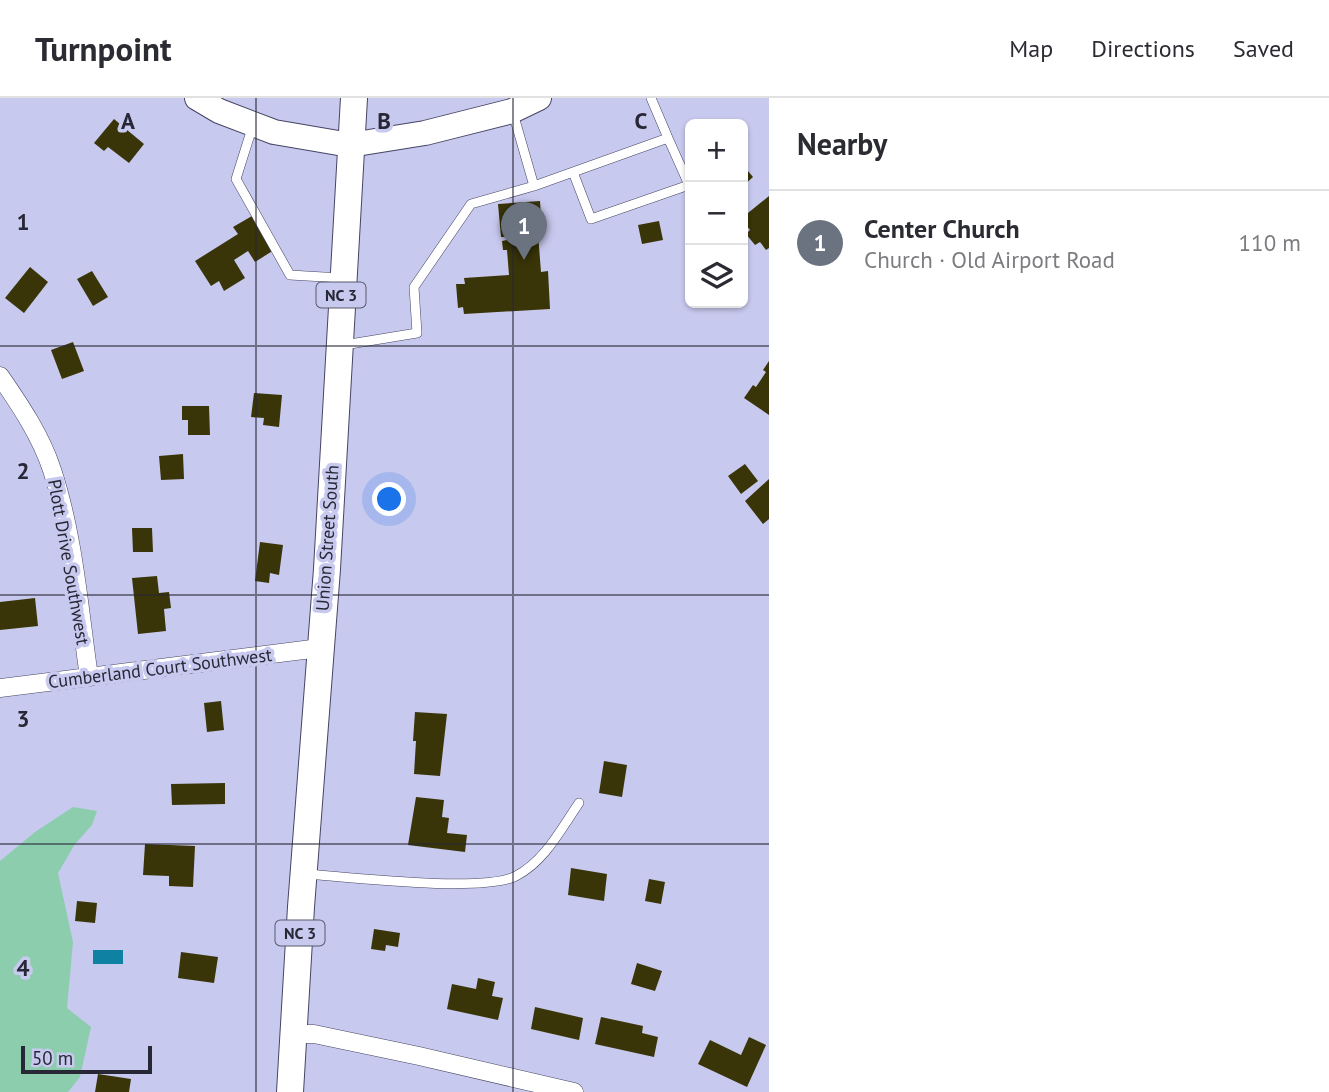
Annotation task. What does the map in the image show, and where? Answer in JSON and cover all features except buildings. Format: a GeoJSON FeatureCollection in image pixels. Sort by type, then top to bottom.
{"type":"FeatureCollection","features":[{"type":"Feature","properties":{"kind":"main road","name":"NC 3"},"geometry":{"type":"LineString","coordinates":[[350,145],[354,98]]}},
{"type":"Feature","properties":{"kind":"main road","name":"Union Street South"},"geometry":{"type":"LineString","coordinates":[[290,1092],[327,555],[350,145]]}},
{"type":"Feature","properties":{"kind":"street"},"geometry":{"type":"LineString","coordinates":[[197,98],[219,111],[274,132],[350,145],[425,133],[512,111],[539,98]]}},
{"type":"Feature","properties":{"kind":"street","name":"Plott Drive Southwest"},"geometry":{"type":"LineString","coordinates":[[0,376],[23,410],[52,467],[70,545],[89,677]]}},
{"type":"Feature","properties":{"kind":"street","name":"Cumberland Court Southwest"},"geometry":{"type":"LineString","coordinates":[[0,688],[320,649]]}},
{"type":"Feature","properties":{"kind":"street"},"geometry":{"type":"LineString","coordinates":[[294,1034],[314,1034],[406,1053],[574,1092]]}},
{"type":"Feature","properties":{"kind":"lane"},"geometry":{"type":"LineString","coordinates":[[573,172],[591,219],[689,186],[651,98]]}},
{"type":"Feature","properties":{"kind":"lane"},"geometry":{"type":"LineString","coordinates":[[512,111],[534,186]]}},
{"type":"Feature","properties":{"kind":"lane"},"geometry":{"type":"LineString","coordinates":[[253,124],[236,179],[290,275],[342,278]]}},
{"type":"Feature","properties":{"kind":"lane"},"geometry":{"type":"LineString","coordinates":[[339,345],[417,333],[414,287],[471,204],[534,186],[668,138]]}},
{"type":"Feature","properties":{"kind":"lane"},"geometry":{"type":"LineString","coordinates":[[304,874],[485,884],[515,877],[548,849],[579,803]]}},
{"type":"Feature","properties":{"kind":"green space"},"geometry":{"type":"Polygon","coordinates":[[[73,807],[97,811],[92,825],[75,844],[58,873],[73,942],[67,1008],[91,1027],[80,1077],[68,1092],[0,1092],[0,861],[35,832],[73,807]]]}},
{"type":"Feature","properties":{"kind":"water"},"geometry":{"type":"Polygon","coordinates":[[[93,950],[123,950],[123,964],[93,964],[93,950]]]}},
{"type":"Feature","properties":{"kind":"place","name":"Center Church"},"geometry":{"type":"Point","coordinates":[524,260]}}]}
